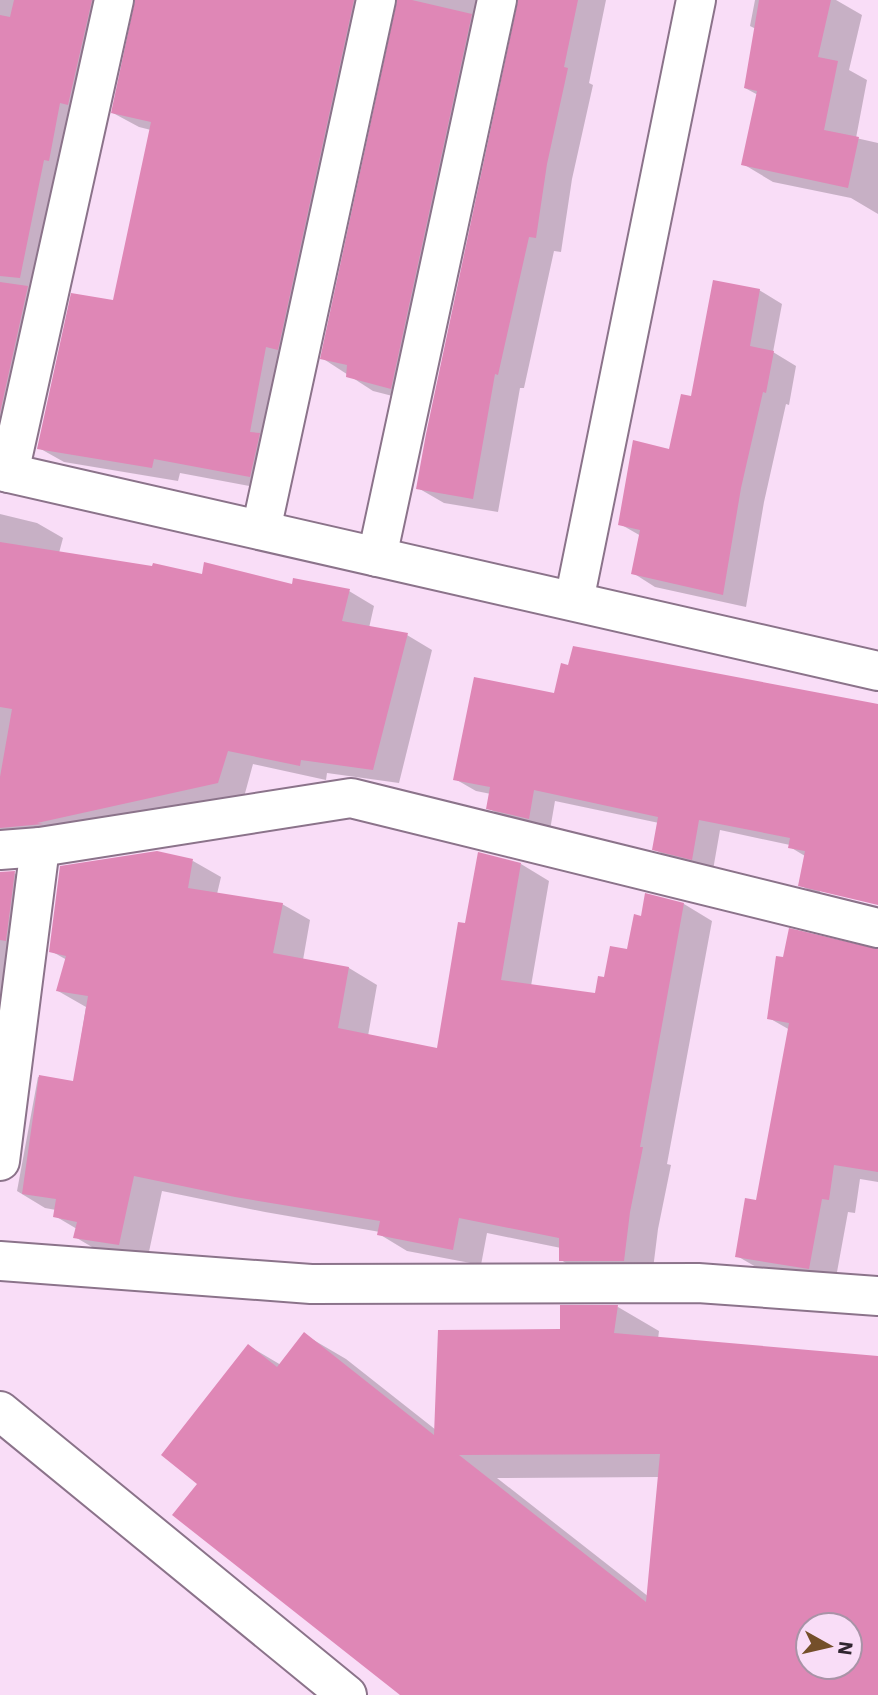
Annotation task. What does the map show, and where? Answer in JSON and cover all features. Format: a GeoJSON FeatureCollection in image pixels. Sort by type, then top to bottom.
{"type":"FeatureCollection","features":[{"type":"Feature","properties":{"kind":"street"},"geometry":{"type":"LineString","coordinates":[[114,0],[4,472],[878,671]]}},
{"type":"Feature","properties":{"kind":"street"},"geometry":{"type":"LineString","coordinates":[[261,530],[376,0]]}},
{"type":"Feature","properties":{"kind":"street"},"geometry":{"type":"LineString","coordinates":[[377,556],[497,0]]}},
{"type":"Feature","properties":{"kind":"street"},"geometry":{"type":"LineString","coordinates":[[574,601],[696,0]]}},
{"type":"Feature","properties":{"kind":"street"},"geometry":{"type":"LineString","coordinates":[[0,850],[40,847],[351,798],[878,928]]}},
{"type":"Feature","properties":{"kind":"street"},"geometry":{"type":"LineString","coordinates":[[0,1161],[40,847]]}},
{"type":"Feature","properties":{"kind":"street"},"geometry":{"type":"LineString","coordinates":[[0,1261],[311,1284],[698,1283],[878,1296]]}},
{"type":"Feature","properties":{"kind":"street"},"geometry":{"type":"LineString","coordinates":[[0,1411],[347,1695]]}},
{"type":"Feature","properties":{"kind":"building"},"geometry":{"type":"Polygon","coordinates":[[[14,0],[92,0],[68,105],[60,103],[49,161],[44,160],[20,278],[0,276],[0,15],[10,17],[14,0]]]}},
{"type":"Feature","properties":{"kind":"building"},"geometry":{"type":"Polygon","coordinates":[[[135,0],[354,0],[278,350],[266,347],[250,432],[260,433],[250,477],[154,459],[152,468],[37,449],[71,293],[113,300],[151,122],[111,113],[135,0]]]}},
{"type":"Feature","properties":{"kind":"building"},"geometry":{"type":"Polygon","coordinates":[[[397,0],[412,0],[472,14],[391,389],[346,377],[347,365],[320,359],[397,0]]]}},
{"type":"Feature","properties":{"kind":"building"},"geometry":{"type":"Polygon","coordinates":[[[518,0],[578,0],[564,67],[568,68],[547,164],[536,238],[529,237],[498,375],[495,374],[473,499],[416,489],[518,0]]]}},
{"type":"Feature","properties":{"kind":"building"},"geometry":{"type":"Polygon","coordinates":[[[759,0],[831,0],[818,57],[838,61],[824,130],[859,137],[848,188],[741,165],[757,91],[744,88],[759,0]]]}},
{"type":"Feature","properties":{"kind":"building"},"geometry":{"type":"Polygon","coordinates":[[[713,280],[760,289],[750,346],[774,351],[741,488],[723,595],[631,574],[640,530],[618,525],[633,440],[669,449],[681,394],[691,396],[713,280]]]}},
{"type":"Feature","properties":{"kind":"building"},"geometry":{"type":"Polygon","coordinates":[[[0,282],[28,286],[0,413],[0,282]]]}},
{"type":"Feature","properties":{"kind":"building"},"geometry":{"type":"Polygon","coordinates":[[[0,542],[152,566],[153,563],[202,574],[204,562],[292,584],[293,578],[350,589],[342,621],[408,633],[373,770],[301,760],[300,766],[228,751],[218,783],[37,823],[43,824],[0,828],[0,777],[12,709],[0,707],[0,542]]]}},
{"type":"Feature","properties":{"kind":"building"},"geometry":{"type":"Polygon","coordinates":[[[573,646],[878,704],[878,905],[798,886],[805,851],[788,848],[790,838],[699,820],[692,860],[652,850],[658,817],[534,790],[529,819],[486,809],[490,787],[453,780],[474,677],[554,693],[561,663],[568,665],[573,646]]]}},
{"type":"Feature","properties":{"kind":"building"},"geometry":{"type":"Polygon","coordinates":[[[157,851],[193,859],[188,888],[283,903],[273,953],[349,967],[338,1028],[437,1048],[458,922],[465,923],[478,852],[521,863],[501,980],[595,993],[598,976],[604,977],[610,946],[627,949],[634,914],[641,916],[645,893],[684,903],[640,1147],[643,1147],[630,1212],[624,1261],[559,1261],[559,1238],[459,1218],[453,1250],[377,1235],[380,1221],[235,1197],[134,1176],[119,1245],[73,1238],[77,1222],[53,1217],[56,1199],[22,1194],[39,1075],[73,1081],[88,996],[56,991],[66,956],[49,952],[60,866],[157,851]]]}},
{"type":"Feature","properties":{"kind":"building"},"geometry":{"type":"Polygon","coordinates":[[[15,871],[6,941],[0,940],[0,872],[15,871]]]}},
{"type":"Feature","properties":{"kind":"building"},"geometry":{"type":"Polygon","coordinates":[[[789,928],[878,949],[878,1172],[834,1165],[829,1200],[822,1199],[809,1269],[735,1257],[745,1198],[756,1200],[789,1023],[767,1019],[776,956],[783,957],[789,928]]]}},
{"type":"Feature","properties":{"kind":"building"},"geometry":{"type":"Polygon","coordinates":[[[560,1305],[618,1305],[614,1333],[878,1356],[878,1695],[400,1695],[172,1515],[197,1484],[161,1455],[248,1344],[277,1367],[304,1332],[434,1435],[438,1330],[560,1329],[560,1305]],[[660,1454],[459,1455],[646,1602],[660,1454]]]}}]}
